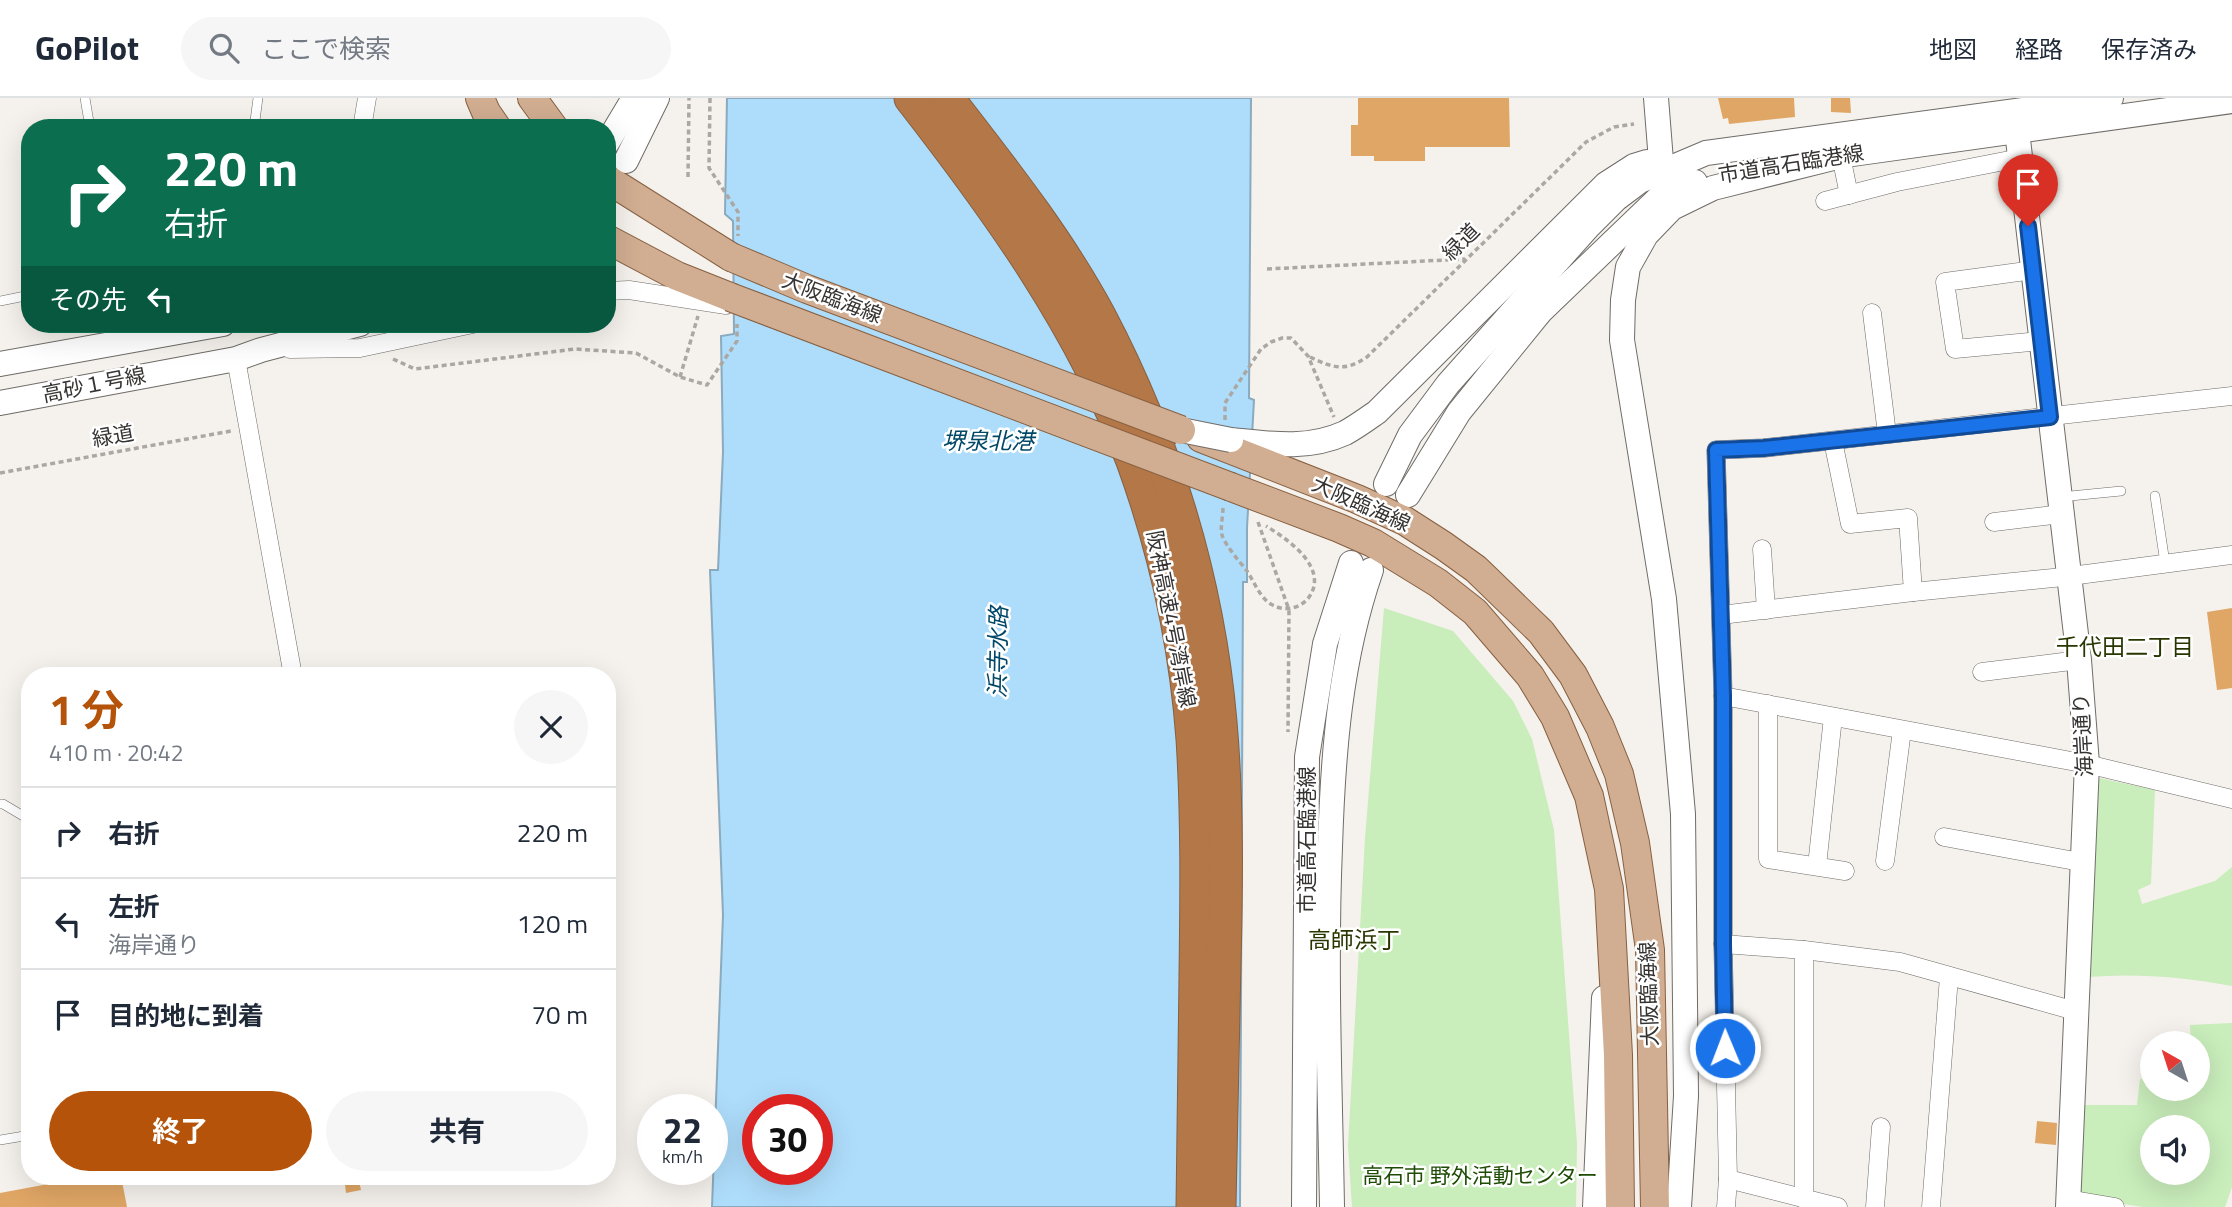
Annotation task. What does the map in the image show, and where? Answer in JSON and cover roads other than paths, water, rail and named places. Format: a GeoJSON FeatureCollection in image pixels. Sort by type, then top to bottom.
{"type":"FeatureCollection","features":[{"type":"Feature","properties":{"kind":"highway","name":"阪神高速4号湾岸線"},"geometry":{"type":"LineString","coordinates":[[911,98],[999,214],[1041,276],[1073,331],[1133,460],[1165,570],[1182,653],[1192,735],[1196,807],[1193,1207]]}},
{"type":"Feature","properties":{"kind":"highway","name":"阪神高速4号湾岸線"},"geometry":{"type":"LineString","coordinates":[[947,98],[1045,230],[1098,316],[1131,382],[1158,449],[1178,508],[1195,572],[1210,642],[1220,721],[1225,805],[1219,1207]]}},
{"type":"Feature","properties":{"kind":"main road"},"geometry":{"type":"LineString","coordinates":[[480,98],[490,119]]}},
{"type":"Feature","properties":{"kind":"main road"},"geometry":{"type":"LineString","coordinates":[[532,98],[547,119]]}},
{"type":"Feature","properties":{"kind":"main road","name":"大阪臨海線"},"geometry":{"type":"LineString","coordinates":[[616,170],[731,257],[807,289],[1181,430],[1232,446],[1393,516],[1444,546],[1476,569],[1541,632],[1573,675],[1600,727],[1619,774],[1635,843],[1650,950],[1655,1207]]}},
{"type":"Feature","properties":{"kind":"main road","name":"大阪臨海線"},"geometry":{"type":"LineString","coordinates":[[616,244],[729,301],[1339,528],[1373,543],[1438,583],[1475,611],[1530,676],[1560,727],[1589,796],[1609,889],[1618,1055],[1620,1207]]}},
{"type":"Feature","properties":{"kind":"street"},"geometry":{"type":"LineString","coordinates":[[364,119],[367,98]]}},
{"type":"Feature","properties":{"kind":"street"},"geometry":{"type":"LineString","coordinates":[[616,128],[634,98]]}},
{"type":"Feature","properties":{"kind":"street"},"geometry":{"type":"LineString","coordinates":[[616,170],[657,98]]}},
{"type":"Feature","properties":{"kind":"street"},"geometry":{"type":"LineString","coordinates":[[1232,446],[1282,446],[1321,442],[1347,432],[1377,412],[1606,184],[1634,166],[1662,174],[1656,98]]}},
{"type":"Feature","properties":{"kind":"street","name":"市道高石臨港線"},"geometry":{"type":"LineString","coordinates":[[1397,489],[1541,311],[1662,174],[1706,153],[2111,98]]}},
{"type":"Feature","properties":{"kind":"street","name":"市道高石臨港線"},"geometry":{"type":"LineString","coordinates":[[1662,174],[1721,173],[1840,156],[2015,113],[2232,102]]}},
{"type":"Feature","properties":{"kind":"street","name":"海岸通り"},"geometry":{"type":"LineString","coordinates":[[2015,113],[2079,660],[2087,764],[2068,1203]]}},
{"type":"Feature","properties":{"kind":"street"},"geometry":{"type":"LineString","coordinates":[[1679,1207],[1686,1096],[1683,814],[1664,598],[1622,340],[1623,300],[1628,267],[1646,235],[1672,208],[1713,188],[1840,156],[1849,195]]}},
{"type":"Feature","properties":{"kind":"street"},"geometry":{"type":"LineString","coordinates":[[1825,201],[1898,182],[2020,158]]}},
{"type":"Feature","properties":{"kind":"street"},"geometry":{"type":"LineString","coordinates":[[2034,270],[1945,282],[1955,349],[2041,341]]}},
{"type":"Feature","properties":{"kind":"street"},"geometry":{"type":"LineString","coordinates":[[616,291],[729,301]]}},
{"type":"Feature","properties":{"kind":"street"},"geometry":{"type":"LineString","coordinates":[[1872,313],[1887,434]]}},
{"type":"Feature","properties":{"kind":"street"},"geometry":{"type":"LineString","coordinates":[[86,349],[133,333]]}},
{"type":"Feature","properties":{"kind":"street","name":"高砂１号線"},"geometry":{"type":"LineString","coordinates":[[0,364],[174,333]]}},
{"type":"Feature","properties":{"kind":"street","name":"高砂１号線"},"geometry":{"type":"LineString","coordinates":[[0,403],[236,359],[326,333]]}},
{"type":"Feature","properties":{"kind":"street"},"geometry":{"type":"LineString","coordinates":[[261,350],[360,348],[431,333]]}},
{"type":"Feature","properties":{"kind":"street"},"geometry":{"type":"LineString","coordinates":[[236,359],[291,667]]}},
{"type":"Feature","properties":{"kind":"street"},"geometry":{"type":"LineString","coordinates":[[1726,1207],[1728,1179],[1723,944],[1723,696],[1716,450],[1833,441],[2232,396]]}},
{"type":"Feature","properties":{"kind":"street"},"geometry":{"type":"LineString","coordinates":[[1833,441],[1850,524],[1908,518],[1913,592]]}},
{"type":"Feature","properties":{"kind":"street"},"geometry":{"type":"LineString","coordinates":[[1994,522],[2061,506]]}},
{"type":"Feature","properties":{"kind":"street"},"geometry":{"type":"LineString","coordinates":[[1762,549],[1766,610]]}},
{"type":"Feature","properties":{"kind":"street"},"geometry":{"type":"LineString","coordinates":[[1721,615],[2232,555]]}},
{"type":"Feature","properties":{"kind":"street","name":"市道高石臨港線"},"geometry":{"type":"LineString","coordinates":[[1304,1207],[1307,757],[1325,644],[1361,566],[1362,596],[1345,667],[1333,766],[1327,916],[1332,1207]]}},
{"type":"Feature","properties":{"kind":"street"},"geometry":{"type":"LineString","coordinates":[[1982,671],[2079,660]]}},
{"type":"Feature","properties":{"kind":"street"},"geometry":{"type":"LineString","coordinates":[[1723,696],[2087,764],[2232,799]]}},
{"type":"Feature","properties":{"kind":"street"},"geometry":{"type":"LineString","coordinates":[[1768,704],[1768,859],[1845,871]]}},
{"type":"Feature","properties":{"kind":"street"},"geometry":{"type":"LineString","coordinates":[[1817,866],[1833,716]]}},
{"type":"Feature","properties":{"kind":"street"},"geometry":{"type":"LineString","coordinates":[[1885,861],[1902,730]]}},
{"type":"Feature","properties":{"kind":"street"},"geometry":{"type":"LineString","coordinates":[[1944,837],[2075,861]]}},
{"type":"Feature","properties":{"kind":"street"},"geometry":{"type":"LineString","coordinates":[[1595,1207],[1609,889]]}},
{"type":"Feature","properties":{"kind":"street"},"geometry":{"type":"LineString","coordinates":[[1723,944],[1804,950],[1900,962],[2075,1011]]}},
{"type":"Feature","properties":{"kind":"street"},"geometry":{"type":"LineString","coordinates":[[1804,950],[1804,1199]]}},
{"type":"Feature","properties":{"kind":"street"},"geometry":{"type":"LineString","coordinates":[[1931,1207],[1949,977]]}},
{"type":"Feature","properties":{"kind":"street"},"geometry":{"type":"LineString","coordinates":[[1875,1207],[1881,1127]]}},
{"type":"Feature","properties":{"kind":"street"},"geometry":{"type":"LineString","coordinates":[[1728,1179],[1776,1199],[1804,1199],[1839,1207]]}},
{"type":"Feature","properties":{"kind":"street"},"geometry":{"type":"LineString","coordinates":[[2068,1203],[2115,1207]]}},
{"type":"Feature","properties":{"kind":"lane"},"geometry":{"type":"LineString","coordinates":[[85,98],[88,119]]}},
{"type":"Feature","properties":{"kind":"lane"},"geometry":{"type":"LineString","coordinates":[[255,119],[258,98]]}},
{"type":"Feature","properties":{"kind":"lane"},"geometry":{"type":"LineString","coordinates":[[0,301],[21,297]]}},
{"type":"Feature","properties":{"kind":"lane"},"geometry":{"type":"LineString","coordinates":[[2061,506],[2121,491]]}},
{"type":"Feature","properties":{"kind":"lane"},"geometry":{"type":"LineString","coordinates":[[2155,496],[2165,563]]}},
{"type":"Feature","properties":{"kind":"lane"},"geometry":{"type":"LineString","coordinates":[[0,804],[21,815]]}},
{"type":"Feature","properties":{"kind":"lane"},"geometry":{"type":"LineString","coordinates":[[0,1140],[21,1136]]}},
{"type":"Feature","properties":{"kind":"water","name":"堺泉北港"},"geometry":{"type":"Polygon","coordinates":[[[727,98],[1251,98],[1249,398],[1254,400],[1247,582],[1243,582],[1240,1207],[712,1207],[713,1185],[728,1185],[728,1094],[716,1094],[723,915],[710,570],[718,570],[723,452],[721,336],[734,334],[733,221],[725,214],[727,98]]]}},
{"type":"Feature","properties":{"kind":"district","name":"千代田二丁目"},"geometry":{"type":"Point","coordinates":[2125,647]}},
{"type":"Feature","properties":{"kind":"district","name":"高師浜丁"},"geometry":{"type":"Point","coordinates":[1354,940]}},
{"type":"Feature","properties":{"kind":"water label","name":"浜寺水路"},"geometry":{"type":"Point","coordinates":[998,652]}},
{"type":"Feature","properties":{"kind":"park label","name":"高石市 野外活動センター"},"geometry":{"type":"Point","coordinates":[1480,1176]}}]}
